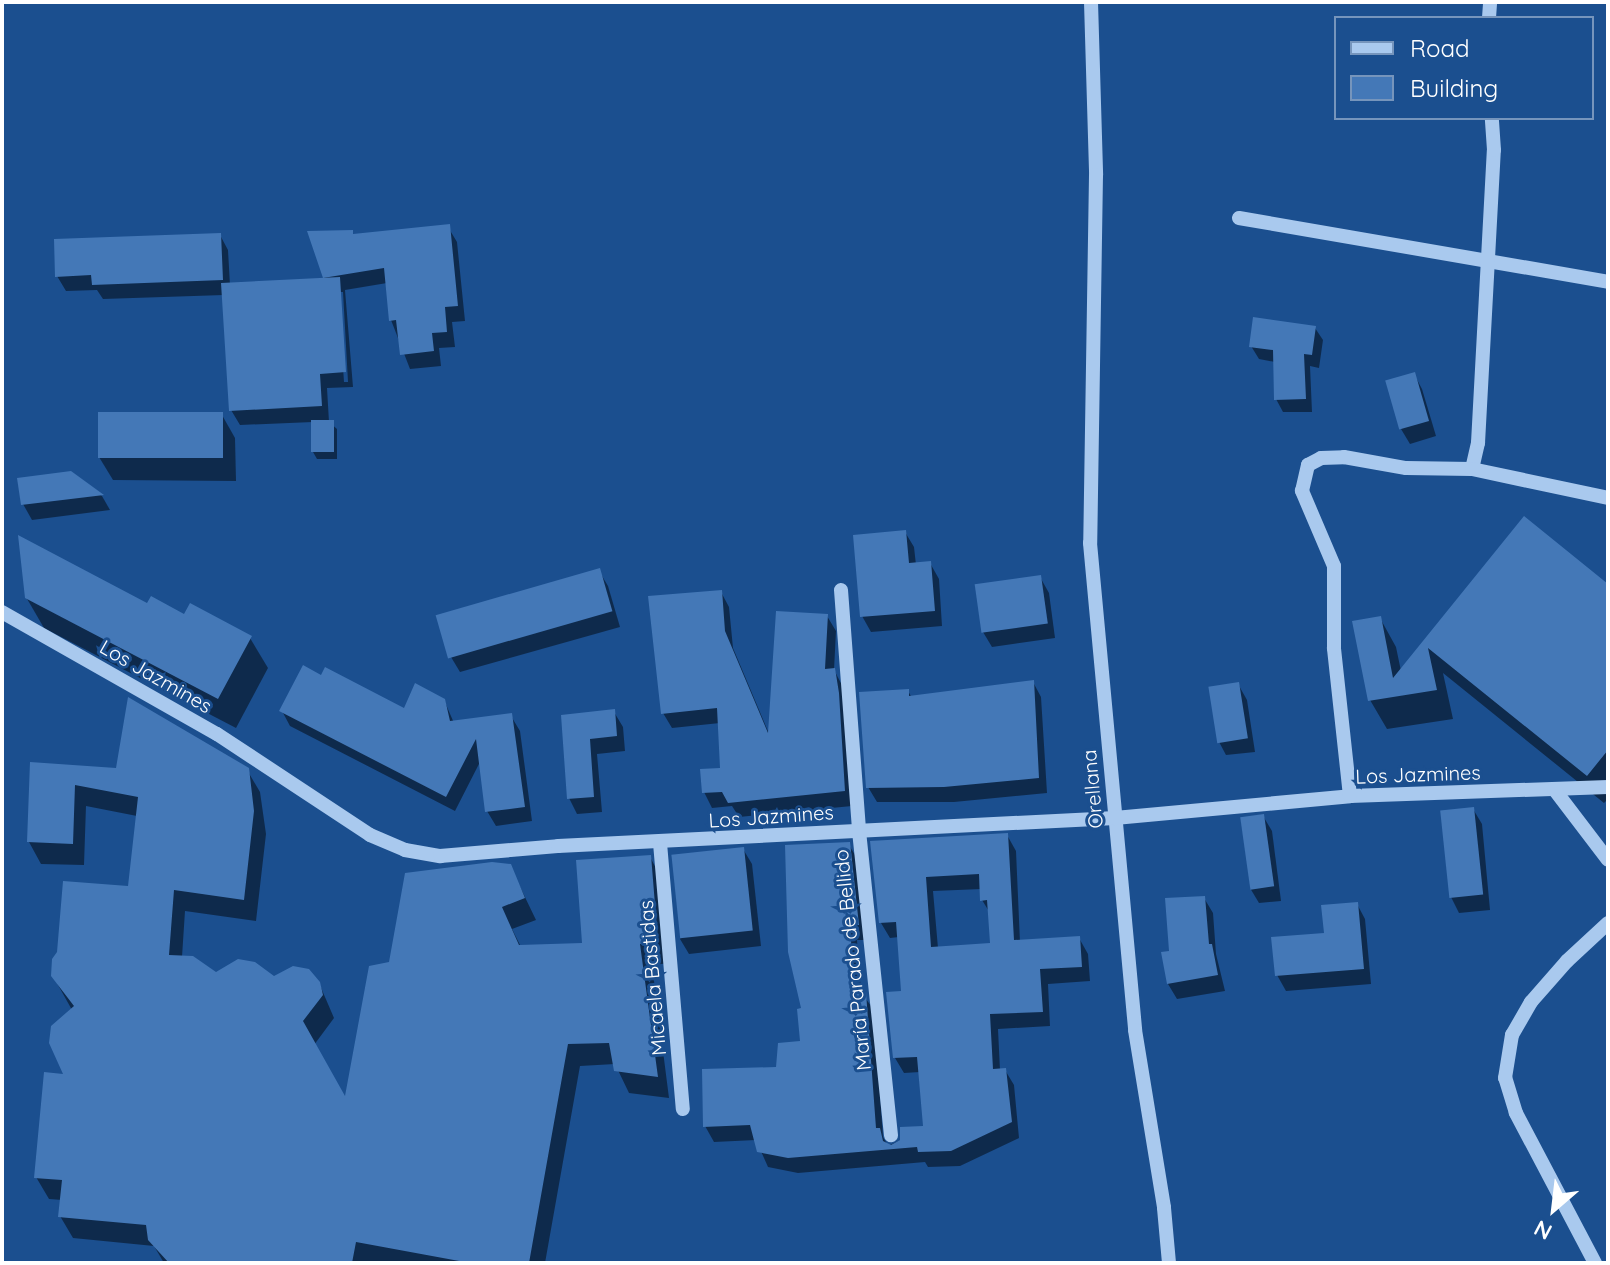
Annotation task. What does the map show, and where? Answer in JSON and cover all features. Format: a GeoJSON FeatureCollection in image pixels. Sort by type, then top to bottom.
{"type":"FeatureCollection","features":[{"type":"Feature","properties":{"kind":"street","name":"Orellana"},"geometry":{"type":"LineString","coordinates":[[1091,2],[1096,175],[1090,543],[1135,1030],[1164,1208],[1169,1263]]}},
{"type":"Feature","properties":{"kind":"street"},"geometry":{"type":"LineString","coordinates":[[1472,469],[1478,443],[1485,261],[1494,150],[1492,120]]}},
{"type":"Feature","properties":{"kind":"street"},"geometry":{"type":"LineString","coordinates":[[1239,218],[1608,282]]}},
{"type":"Feature","properties":{"kind":"street"},"geometry":{"type":"LineString","coordinates":[[1350,796],[1334,648],[1334,566],[1302,491],[1308,465],[1321,458],[1344,457],[1406,468],[1472,469],[1608,498]]}},
{"type":"Feature","properties":{"kind":"street","name":"María Parado de Bellido"},"geometry":{"type":"LineString","coordinates":[[841,590],[859,831],[891,1135]]}},
{"type":"Feature","properties":{"kind":"street","name":"Los Jazmines"},"geometry":{"type":"LineString","coordinates":[[2,612],[217,734],[370,835],[405,850],[440,856],[558,846],[1115,818],[1350,796],[1608,787]]}},
{"type":"Feature","properties":{"kind":"street"},"geometry":{"type":"LineString","coordinates":[[1554,789],[1608,860]]}},
{"type":"Feature","properties":{"kind":"street","name":"Micaela Bastidas"},"geometry":{"type":"LineString","coordinates":[[660,843],[683,1109]]}},
{"type":"Feature","properties":{"kind":"street"},"geometry":{"type":"LineString","coordinates":[[1595,1263],[1516,1113],[1505,1078],[1512,1035],[1531,1002],[1567,961],[1608,923]]}},
{"type":"Feature","properties":{"kind":"building"},"geometry":{"type":"Polygon","coordinates":[[[450,224],[458,306],[445,307],[447,332],[432,333],[434,351],[400,355],[396,320],[389,321],[384,268],[323,278],[307,231],[353,230],[353,234],[450,224]]]}},
{"type":"Feature","properties":{"kind":"building"},"geometry":{"type":"Polygon","coordinates":[[[221,233],[223,280],[92,285],[91,275],[55,277],[54,239],[221,233]]]}},
{"type":"Feature","properties":{"kind":"building"},"geometry":{"type":"Polygon","coordinates":[[[340,277],[346,372],[320,374],[322,406],[229,411],[221,283],[340,277]]]}},
{"type":"Feature","properties":{"kind":"building"},"geometry":{"type":"Polygon","coordinates":[[[1253,317],[1316,326],[1312,355],[1304,354],[1306,399],[1274,400],[1273,350],[1249,347],[1253,317]]]}},
{"type":"Feature","properties":{"kind":"building"},"geometry":{"type":"Polygon","coordinates":[[[1415,372],[1429,421],[1399,430],[1385,381],[1415,372]]]}},
{"type":"Feature","properties":{"kind":"building"},"geometry":{"type":"Polygon","coordinates":[[[98,412],[223,412],[223,458],[98,458],[98,412]]]}},
{"type":"Feature","properties":{"kind":"building"},"geometry":{"type":"Polygon","coordinates":[[[311,420],[334,420],[334,452],[311,452],[311,420]]]}},
{"type":"Feature","properties":{"kind":"building"},"geometry":{"type":"Polygon","coordinates":[[[71,471],[104,495],[21,505],[17,478],[71,471]]]}},
{"type":"Feature","properties":{"kind":"building"},"geometry":{"type":"Polygon","coordinates":[[[1524,516],[1608,584],[1608,750],[1587,776],[1428,648],[1437,690],[1368,701],[1352,621],[1381,616],[1393,678],[1524,516]]]}},
{"type":"Feature","properties":{"kind":"building"},"geometry":{"type":"Polygon","coordinates":[[[906,530],[909,563],[931,561],[935,611],[860,617],[853,535],[906,530]]]}},
{"type":"Feature","properties":{"kind":"building"},"geometry":{"type":"Polygon","coordinates":[[[18,535],[147,603],[151,596],[184,614],[190,603],[252,636],[218,699],[25,598],[18,535]]]}},
{"type":"Feature","properties":{"kind":"building"},"geometry":{"type":"Polygon","coordinates":[[[600,568],[612,611],[448,658],[436,615],[600,568]]]}},
{"type":"Feature","properties":{"kind":"building"},"geometry":{"type":"Polygon","coordinates":[[[1041,575],[1048,624],[981,633],[975,584],[1041,575]]]}},
{"type":"Feature","properties":{"kind":"building"},"geometry":{"type":"Polygon","coordinates":[[[722,590],[725,631],[768,733],[776,611],[828,614],[825,669],[835,668],[845,791],[728,803],[722,792],[702,793],[700,769],[720,768],[717,708],[661,714],[648,596],[722,590]]]}},
{"type":"Feature","properties":{"kind":"building"},"geometry":{"type":"Polygon","coordinates":[[[303,665],[321,675],[325,667],[404,708],[415,683],[445,699],[450,721],[512,713],[525,807],[485,812],[476,739],[446,797],[279,711],[303,665]]]}},
{"type":"Feature","properties":{"kind":"building"},"geometry":{"type":"Polygon","coordinates":[[[1034,680],[1039,778],[944,787],[866,788],[859,692],[909,689],[909,696],[1034,680]]]}},
{"type":"Feature","properties":{"kind":"building"},"geometry":{"type":"Polygon","coordinates":[[[1239,682],[1248,738],[1217,743],[1208,687],[1239,682]]]}},
{"type":"Feature","properties":{"kind":"building"},"geometry":{"type":"Polygon","coordinates":[[[128,697],[249,768],[254,811],[244,900],[174,890],[169,955],[193,956],[216,972],[238,959],[255,962],[274,976],[293,966],[309,969],[320,982],[323,995],[303,1021],[345,1096],[369,966],[389,962],[405,873],[492,862],[511,864],[525,898],[502,907],[519,945],[582,943],[576,860],[651,855],[658,942],[640,944],[658,1077],[614,1071],[609,1043],[568,1044],[529,1263],[470,1263],[356,1242],[352,1263],[169,1263],[148,1240],[146,1225],[58,1217],[62,1180],[34,1178],[44,1072],[63,1074],[49,1043],[51,1026],[74,1006],[51,976],[52,959],[57,952],[63,881],[128,886],[138,797],[75,785],[73,844],[27,842],[30,762],[116,768],[128,697]]]}},
{"type":"Feature","properties":{"kind":"building"},"geometry":{"type":"Polygon","coordinates":[[[615,709],[617,736],[590,739],[594,797],[567,799],[561,715],[615,709]]]}},
{"type":"Feature","properties":{"kind":"building"},"geometry":{"type":"Polygon","coordinates":[[[1474,807],[1483,895],[1449,898],[1440,811],[1474,807]]]}},
{"type":"Feature","properties":{"kind":"building"},"geometry":{"type":"Polygon","coordinates":[[[1264,814],[1274,886],[1250,890],[1240,817],[1264,814]]]}},
{"type":"Feature","properties":{"kind":"building"},"geometry":{"type":"Polygon","coordinates":[[[1008,833],[1014,940],[1080,936],[1082,967],[1040,969],[1043,1012],[990,1014],[993,1069],[1006,1068],[1012,1122],[951,1151],[918,1152],[917,1147],[788,1158],[757,1152],[750,1125],[703,1127],[702,1069],[776,1067],[778,1043],[800,1041],[797,1009],[801,1008],[788,952],[785,845],[850,842],[859,925],[850,925],[852,955],[857,993],[866,992],[876,1128],[880,1128],[883,1141],[891,1145],[900,1140],[900,1127],[923,1126],[917,1057],[893,1058],[886,992],[901,991],[896,922],[879,923],[870,841],[1008,833]],[[979,874],[926,877],[931,947],[990,943],[987,900],[980,901],[979,874]]]}},
{"type":"Feature","properties":{"kind":"building"},"geometry":{"type":"Polygon","coordinates":[[[744,847],[753,931],[680,938],[671,855],[744,847]]]}},
{"type":"Feature","properties":{"kind":"building"},"geometry":{"type":"Polygon","coordinates":[[[1205,896],[1209,944],[1212,944],[1218,975],[1167,984],[1161,952],[1169,951],[1165,898],[1205,896]]]}},
{"type":"Feature","properties":{"kind":"building"},"geometry":{"type":"Polygon","coordinates":[[[1358,902],[1364,969],[1275,976],[1271,937],[1324,933],[1321,905],[1358,902]]]}}]}
